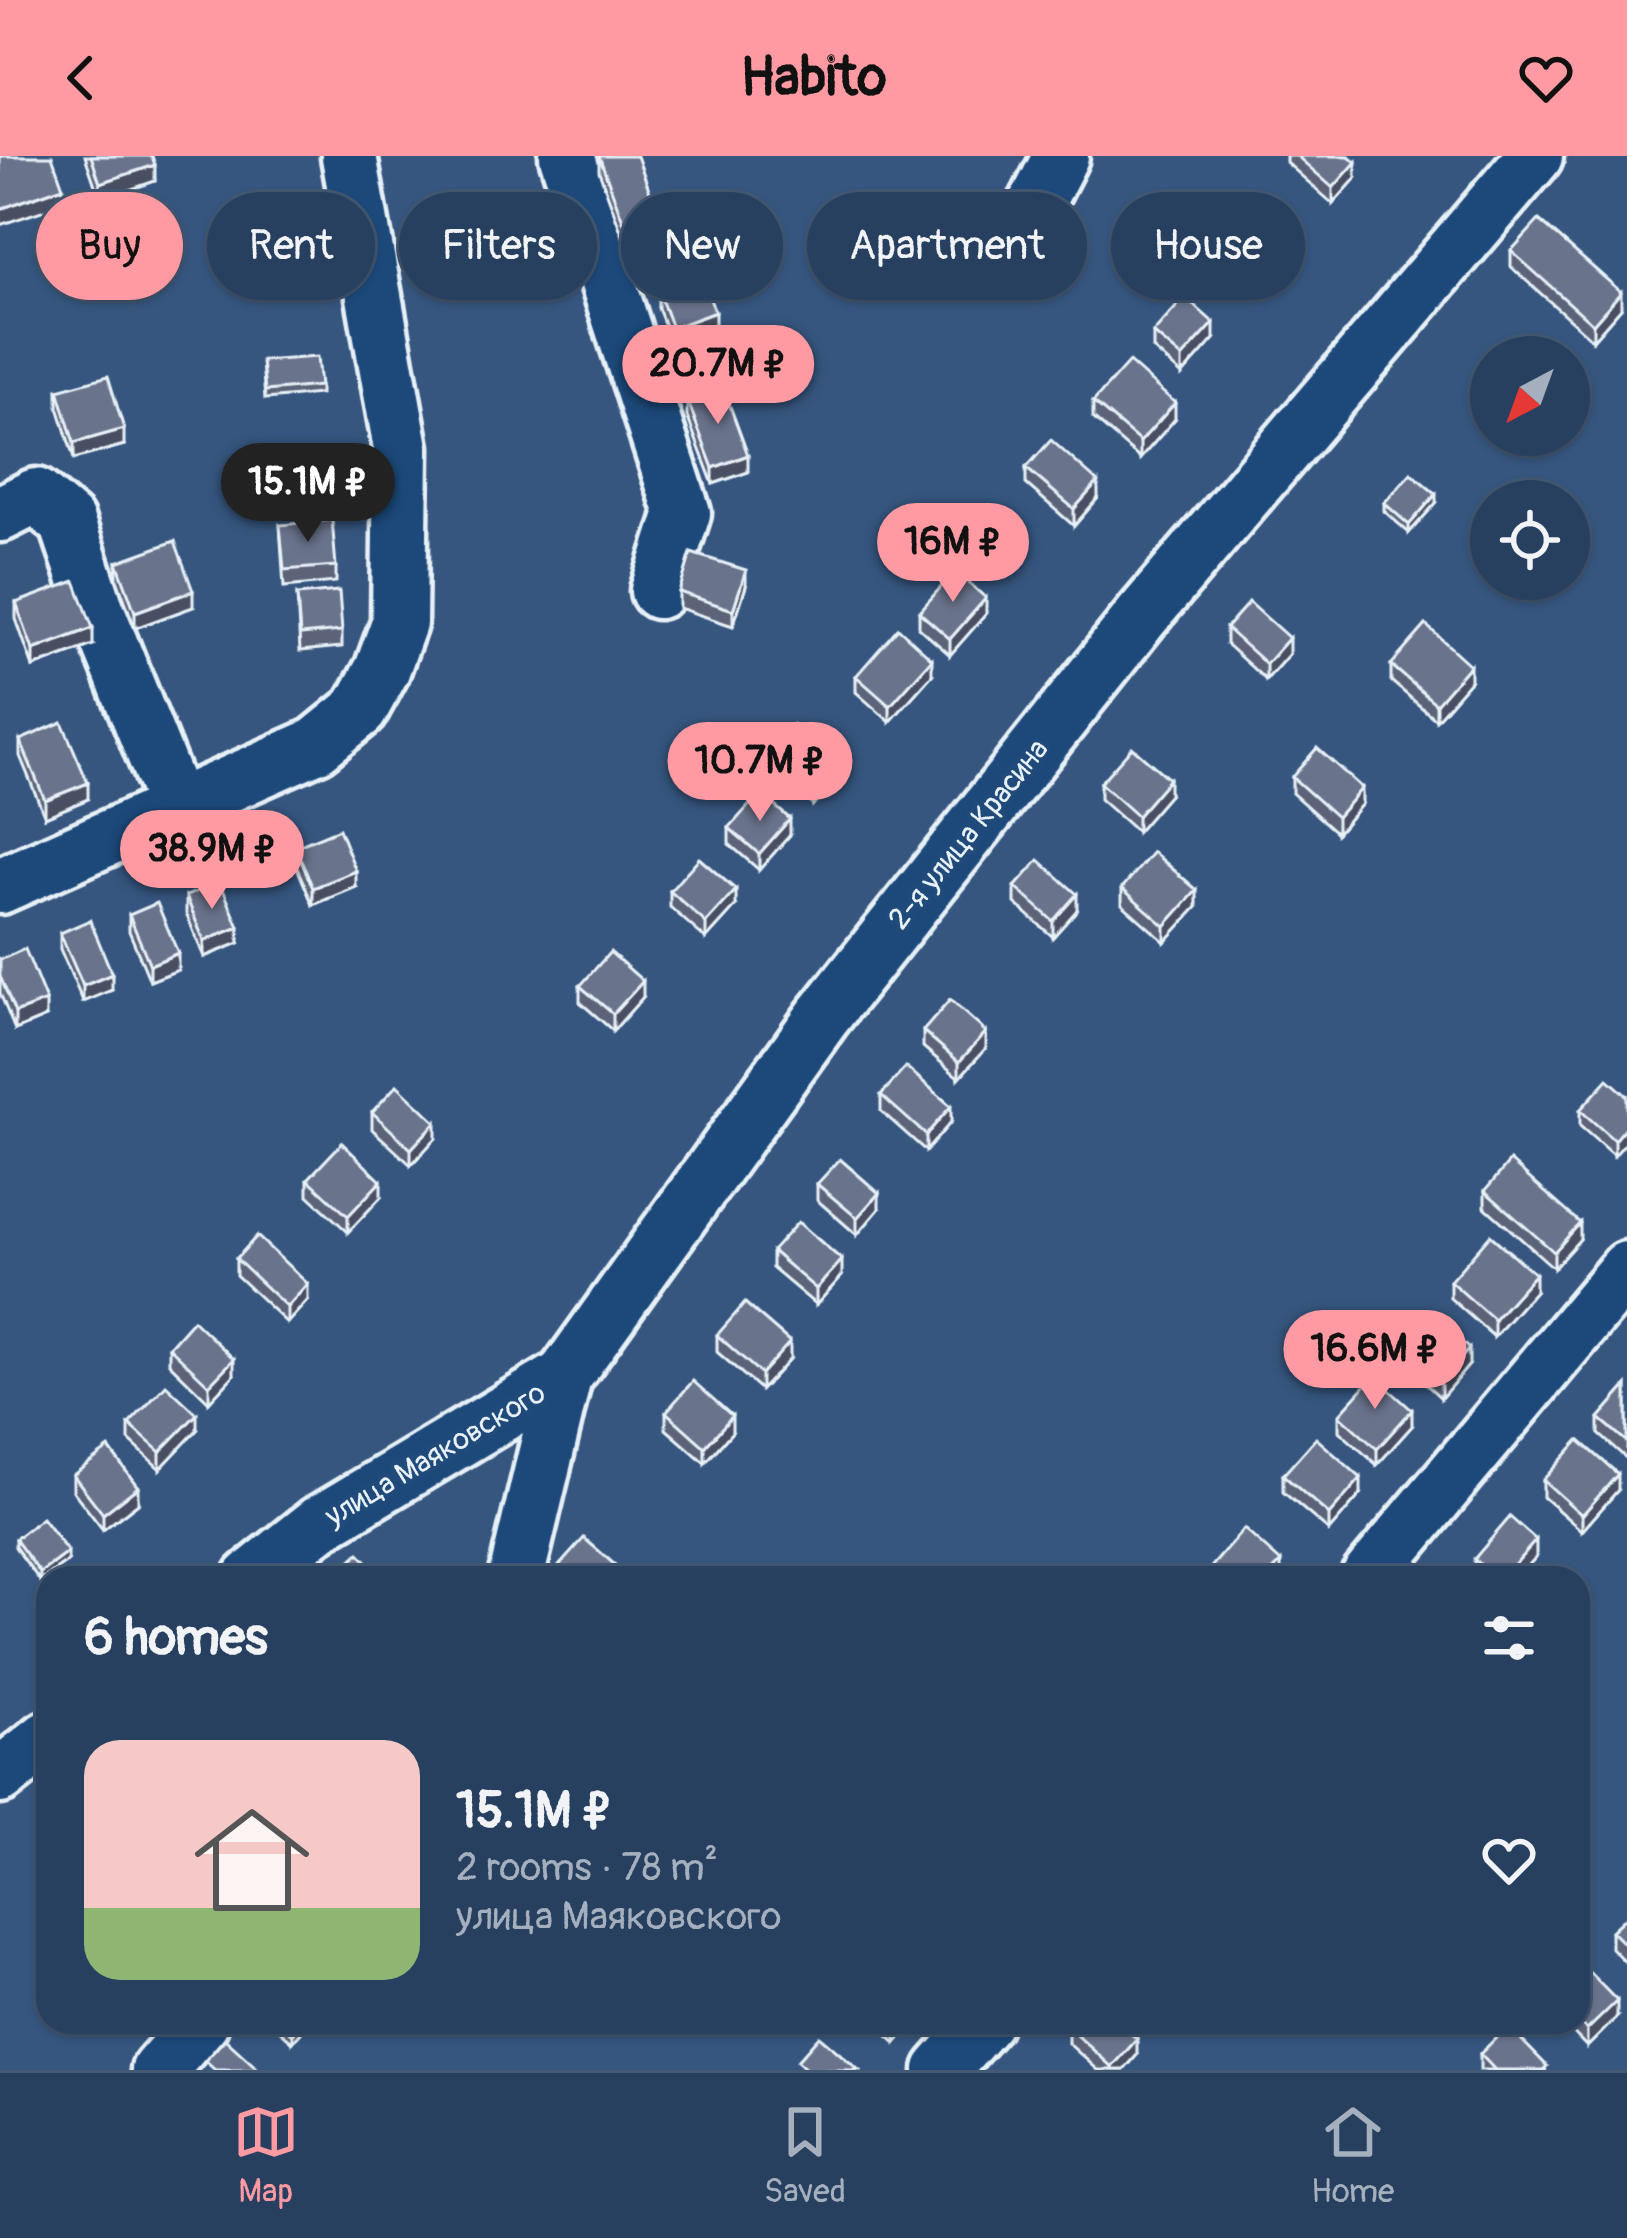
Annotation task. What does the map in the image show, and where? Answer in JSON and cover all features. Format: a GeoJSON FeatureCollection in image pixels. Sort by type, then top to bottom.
{"type":"FeatureCollection","features":[{"type":"Feature","properties":{"kind":"street"},"geometry":{"type":"LineString","coordinates":[[0,886],[317,745],[360,710],[382,670],[399,623],[401,448],[349,156]]}},
{"type":"Feature","properties":{"kind":"street"},"geometry":{"type":"LineString","coordinates":[[567,156],[683,513],[658,591]]}},
{"type":"Feature","properties":{"kind":"street"},"geometry":{"type":"LineString","coordinates":[[1041,192],[1060,156]]}},
{"type":"Feature","properties":{"kind":"street","name":"2-я улица Красина"},"geometry":{"type":"LineString","coordinates":[[519,1566],[564,1376],[851,981],[1142,616],[1534,156]]}},
{"type":"Feature","properties":{"kind":"street"},"geometry":{"type":"LineString","coordinates":[[0,514],[36,496],[67,522],[176,808]]}},
{"type":"Feature","properties":{"kind":"street"},"geometry":{"type":"LineString","coordinates":[[1377,1566],[1627,1269]]}},
{"type":"Feature","properties":{"kind":"street","name":"улица Маяковского"},"geometry":{"type":"LineString","coordinates":[[265,1566],[320,1523],[564,1376]]}},
{"type":"Feature","properties":{"kind":"street"},"geometry":{"type":"LineString","coordinates":[[0,1776],[36,1748]]}},
{"type":"Feature","properties":{"kind":"street"},"geometry":{"type":"LineString","coordinates":[[159,2070],[190,2034]]}},
{"type":"Feature","properties":{"kind":"street"},"geometry":{"type":"LineString","coordinates":[[942,2070],[974,2034]]}},
{"type":"Feature","properties":{"kind":"building"},"geometry":{"type":"Polygon","coordinates":[[[0,156],[52,156],[63,187],[36,192],[36,196],[0,209],[0,156]]]}},
{"type":"Feature","properties":{"kind":"building"},"geometry":{"type":"Polygon","coordinates":[[[91,156],[152,156],[155,165],[100,183],[91,156]]]}},
{"type":"Feature","properties":{"kind":"building"},"geometry":{"type":"Polygon","coordinates":[[[599,156],[637,156],[650,192],[621,192],[621,215],[599,156]]]}},
{"type":"Feature","properties":{"kind":"building"},"geometry":{"type":"Polygon","coordinates":[[[1297,156],[1349,156],[1356,162],[1333,188],[1297,156]]]}},
{"type":"Feature","properties":{"kind":"building"},"geometry":{"type":"Polygon","coordinates":[[[1539,220],[1621,292],[1593,324],[1511,251],[1539,220]]]}},
{"type":"Feature","properties":{"kind":"building"},"geometry":{"type":"Polygon","coordinates":[[[661,300],[710,300],[715,312],[672,328],[661,300]]]}},
{"type":"Feature","properties":{"kind":"building"},"geometry":{"type":"Polygon","coordinates":[[[1182,300],[1214,323],[1182,358],[1153,333],[1182,300]]]}},
{"type":"Feature","properties":{"kind":"building"},"geometry":{"type":"Polygon","coordinates":[[[317,357],[320,386],[265,391],[262,361],[317,357]]]}},
{"type":"Feature","properties":{"kind":"building"},"geometry":{"type":"Polygon","coordinates":[[[1129,362],[1175,403],[1140,442],[1093,402],[1129,362]]]}},
{"type":"Feature","properties":{"kind":"building"},"geometry":{"type":"Polygon","coordinates":[[[108,376],[124,429],[74,443],[58,390],[108,376]]]}},
{"type":"Feature","properties":{"kind":"building"},"geometry":{"type":"Polygon","coordinates":[[[723,387],[748,455],[713,468],[687,399],[723,387]]]}},
{"type":"Feature","properties":{"kind":"building"},"geometry":{"type":"Polygon","coordinates":[[[1051,440],[1098,482],[1074,509],[1026,468],[1051,440]]]}},
{"type":"Feature","properties":{"kind":"building"},"geometry":{"type":"Polygon","coordinates":[[[327,452],[330,485],[261,490],[258,458],[327,452]]]}},
{"type":"Feature","properties":{"kind":"building"},"geometry":{"type":"Polygon","coordinates":[[[1411,473],[1436,494],[1409,525],[1384,503],[1411,473]]]}},
{"type":"Feature","properties":{"kind":"building"},"geometry":{"type":"Polygon","coordinates":[[[332,520],[336,566],[284,570],[280,525],[332,520]]]}},
{"type":"Feature","properties":{"kind":"building"},"geometry":{"type":"Polygon","coordinates":[[[175,541],[193,591],[135,612],[117,562],[175,541]]]}},
{"type":"Feature","properties":{"kind":"building"},"geometry":{"type":"Polygon","coordinates":[[[691,553],[746,570],[733,610],[679,592],[691,553]]]}},
{"type":"Feature","properties":{"kind":"building"},"geometry":{"type":"Polygon","coordinates":[[[955,571],[986,598],[950,639],[919,612],[955,571]]]}},
{"type":"Feature","properties":{"kind":"building"},"geometry":{"type":"Polygon","coordinates":[[[75,581],[93,628],[33,650],[16,603],[75,581]]]}},
{"type":"Feature","properties":{"kind":"building"},"geometry":{"type":"Polygon","coordinates":[[[339,591],[342,631],[300,635],[297,595],[339,591]]]}},
{"type":"Feature","properties":{"kind":"building"},"geometry":{"type":"Polygon","coordinates":[[[1249,602],[1289,638],[1266,664],[1226,628],[1249,602]]]}},
{"type":"Feature","properties":{"kind":"building"},"geometry":{"type":"Polygon","coordinates":[[[1426,625],[1470,665],[1436,704],[1391,665],[1426,625]]]}},
{"type":"Feature","properties":{"kind":"building"},"geometry":{"type":"Polygon","coordinates":[[[898,628],[932,659],[890,706],[856,676],[898,628]]]}},
{"type":"Feature","properties":{"kind":"building"},"geometry":{"type":"Polygon","coordinates":[[[62,722],[88,783],[45,800],[20,740],[62,722]]]}},
{"type":"Feature","properties":{"kind":"building"},"geometry":{"type":"Polygon","coordinates":[[[793,724],[836,762],[813,788],[770,750],[793,724]]]}},
{"type":"Feature","properties":{"kind":"building"},"geometry":{"type":"Polygon","coordinates":[[[1132,747],[1169,779],[1137,816],[1100,783],[1132,747]]]}},
{"type":"Feature","properties":{"kind":"building"},"geometry":{"type":"Polygon","coordinates":[[[1317,748],[1362,788],[1337,817],[1292,777],[1317,748]]]}},
{"type":"Feature","properties":{"kind":"building"},"geometry":{"type":"Polygon","coordinates":[[[760,793],[790,819],[759,854],[729,828],[760,793]]]}},
{"type":"Feature","properties":{"kind":"building"},"geometry":{"type":"Polygon","coordinates":[[[339,829],[356,871],[313,888],[295,847],[339,829]]]}},
{"type":"Feature","properties":{"kind":"building"},"geometry":{"type":"Polygon","coordinates":[[[1153,852],[1197,890],[1165,926],[1122,888],[1153,852]]]}},
{"type":"Feature","properties":{"kind":"building"},"geometry":{"type":"Polygon","coordinates":[[[699,858],[736,890],[706,923],[670,891],[699,858]]]}},
{"type":"Feature","properties":{"kind":"building"},"geometry":{"type":"Polygon","coordinates":[[[1039,860],[1077,894],[1053,921],[1015,887],[1039,860]]]}},
{"type":"Feature","properties":{"kind":"building"},"geometry":{"type":"Polygon","coordinates":[[[220,882],[239,927],[204,941],[186,896],[220,882]]]}},
{"type":"Feature","properties":{"kind":"building"},"geometry":{"type":"Polygon","coordinates":[[[157,903],[178,953],[150,965],[129,915],[157,903]]]}},
{"type":"Feature","properties":{"kind":"building"},"geometry":{"type":"Polygon","coordinates":[[[90,920],[112,974],[83,986],[60,933],[90,920]]]}},
{"type":"Feature","properties":{"kind":"building"},"geometry":{"type":"Polygon","coordinates":[[[25,949],[46,1001],[15,1013],[0,976],[0,960],[25,949]]]}},
{"type":"Feature","properties":{"kind":"building"},"geometry":{"type":"Polygon","coordinates":[[[610,952],[643,981],[613,1014],[580,986],[610,952]]]}},
{"type":"Feature","properties":{"kind":"building"},"geometry":{"type":"Polygon","coordinates":[[[950,1000],[986,1032],[959,1062],[923,1031],[950,1000]]]}},
{"type":"Feature","properties":{"kind":"building"},"geometry":{"type":"Polygon","coordinates":[[[906,1067],[951,1106],[926,1135],[881,1095],[906,1067]]]}},
{"type":"Feature","properties":{"kind":"building"},"geometry":{"type":"Polygon","coordinates":[[[1608,1079],[1627,1096],[1627,1125],[1614,1140],[1580,1110],[1608,1079]]]}},
{"type":"Feature","properties":{"kind":"building"},"geometry":{"type":"Polygon","coordinates":[[[397,1085],[436,1122],[411,1149],[372,1112],[397,1085]]]}},
{"type":"Feature","properties":{"kind":"building"},"geometry":{"type":"Polygon","coordinates":[[[342,1143],[381,1181],[348,1216],[308,1179],[342,1143]]]}},
{"type":"Feature","properties":{"kind":"building"},"geometry":{"type":"Polygon","coordinates":[[[840,1159],[879,1193],[857,1218],[817,1184],[840,1159]]]}},
{"type":"Feature","properties":{"kind":"building"},"geometry":{"type":"Polygon","coordinates":[[[1510,1161],[1580,1223],[1554,1252],[1485,1191],[1510,1161]]]}},
{"type":"Feature","properties":{"kind":"building"},"geometry":{"type":"Polygon","coordinates":[[[798,1222],[842,1260],[816,1289],[772,1251],[798,1222]]]}},
{"type":"Feature","properties":{"kind":"building"},"geometry":{"type":"Polygon","coordinates":[[[1490,1235],[1535,1274],[1494,1320],[1450,1281],[1490,1235]]]}},
{"type":"Feature","properties":{"kind":"building"},"geometry":{"type":"Polygon","coordinates":[[[257,1236],[308,1284],[287,1307],[236,1259],[257,1236]]]}},
{"type":"Feature","properties":{"kind":"building"},"geometry":{"type":"Polygon","coordinates":[[[745,1303],[790,1342],[761,1374],[717,1335],[745,1303]]]}},
{"type":"Feature","properties":{"kind":"building"},"geometry":{"type":"Polygon","coordinates":[[[1429,1313],[1469,1349],[1441,1381],[1401,1345],[1429,1313]]]}},
{"type":"Feature","properties":{"kind":"building"},"geometry":{"type":"Polygon","coordinates":[[[193,1320],[234,1359],[209,1385],[169,1347],[193,1320]]]}},
{"type":"Feature","properties":{"kind":"building"},"geometry":{"type":"Polygon","coordinates":[[[1374,1376],[1412,1410],[1377,1449],[1339,1415],[1374,1376]]]}},
{"type":"Feature","properties":{"kind":"building"},"geometry":{"type":"Polygon","coordinates":[[[693,1381],[732,1416],[705,1447],[666,1412],[693,1381]]]}},
{"type":"Feature","properties":{"kind":"building"},"geometry":{"type":"Polygon","coordinates":[[[166,1385],[197,1414],[160,1452],[129,1424],[166,1385]]]}},
{"type":"Feature","properties":{"kind":"building"},"geometry":{"type":"Polygon","coordinates":[[[1627,1386],[1627,1442],[1599,1418],[1627,1386]]]}},
{"type":"Feature","properties":{"kind":"building"},"geometry":{"type":"Polygon","coordinates":[[[1316,1438],[1361,1478],[1329,1515],[1283,1475],[1316,1438]]]}},
{"type":"Feature","properties":{"kind":"building"},"geometry":{"type":"Polygon","coordinates":[[[1579,1440],[1618,1474],[1582,1515],[1543,1480],[1579,1440]]]}},
{"type":"Feature","properties":{"kind":"building"},"geometry":{"type":"Polygon","coordinates":[[[109,1448],[138,1487],[103,1514],[73,1475],[109,1448]]]}},
{"type":"Feature","properties":{"kind":"building"},"geometry":{"type":"Polygon","coordinates":[[[1510,1517],[1536,1540],[1513,1566],[1482,1566],[1474,1559],[1510,1517]]]}},
{"type":"Feature","properties":{"kind":"building"},"geometry":{"type":"Polygon","coordinates":[[[42,1518],[68,1552],[49,1566],[36,1568],[15,1539],[42,1518]]]}},
{"type":"Feature","properties":{"kind":"building"},"geometry":{"type":"Polygon","coordinates":[[[1244,1529],[1281,1562],[1277,1566],[1212,1566],[1244,1529]]]}},
{"type":"Feature","properties":{"kind":"building"},"geometry":{"type":"Polygon","coordinates":[[[584,1538],[616,1566],[559,1566],[584,1538]]]}},
{"type":"Feature","properties":{"kind":"building"},"geometry":{"type":"Polygon","coordinates":[[[359,1553],[371,1566],[345,1566],[359,1553]]]}},
{"type":"Feature","properties":{"kind":"building"},"geometry":{"type":"Polygon","coordinates":[[[1627,1916],[1627,1947],[1611,1931],[1627,1916]]]}},
{"type":"Feature","properties":{"kind":"building"},"geometry":{"type":"Polygon","coordinates":[[[1590,1973],[1617,2001],[1590,2027],[1590,1973]]]}},
{"type":"Feature","properties":{"kind":"building"},"geometry":{"type":"Polygon","coordinates":[[[1076,2034],[1131,2034],[1137,2039],[1112,2067],[1076,2034]]]}},
{"type":"Feature","properties":{"kind":"building"},"geometry":{"type":"Polygon","coordinates":[[[1500,2034],[1516,2034],[1547,2066],[1543,2070],[1495,2070],[1480,2054],[1500,2034]]]}},
{"type":"Feature","properties":{"kind":"building"},"geometry":{"type":"Polygon","coordinates":[[[819,2036],[859,2070],[807,2070],[797,2061],[819,2036]]]}},
{"type":"Feature","properties":{"kind":"building"},"geometry":{"type":"Polygon","coordinates":[[[225,2039],[259,2070],[215,2070],[205,2061],[225,2039]]]}}]}
